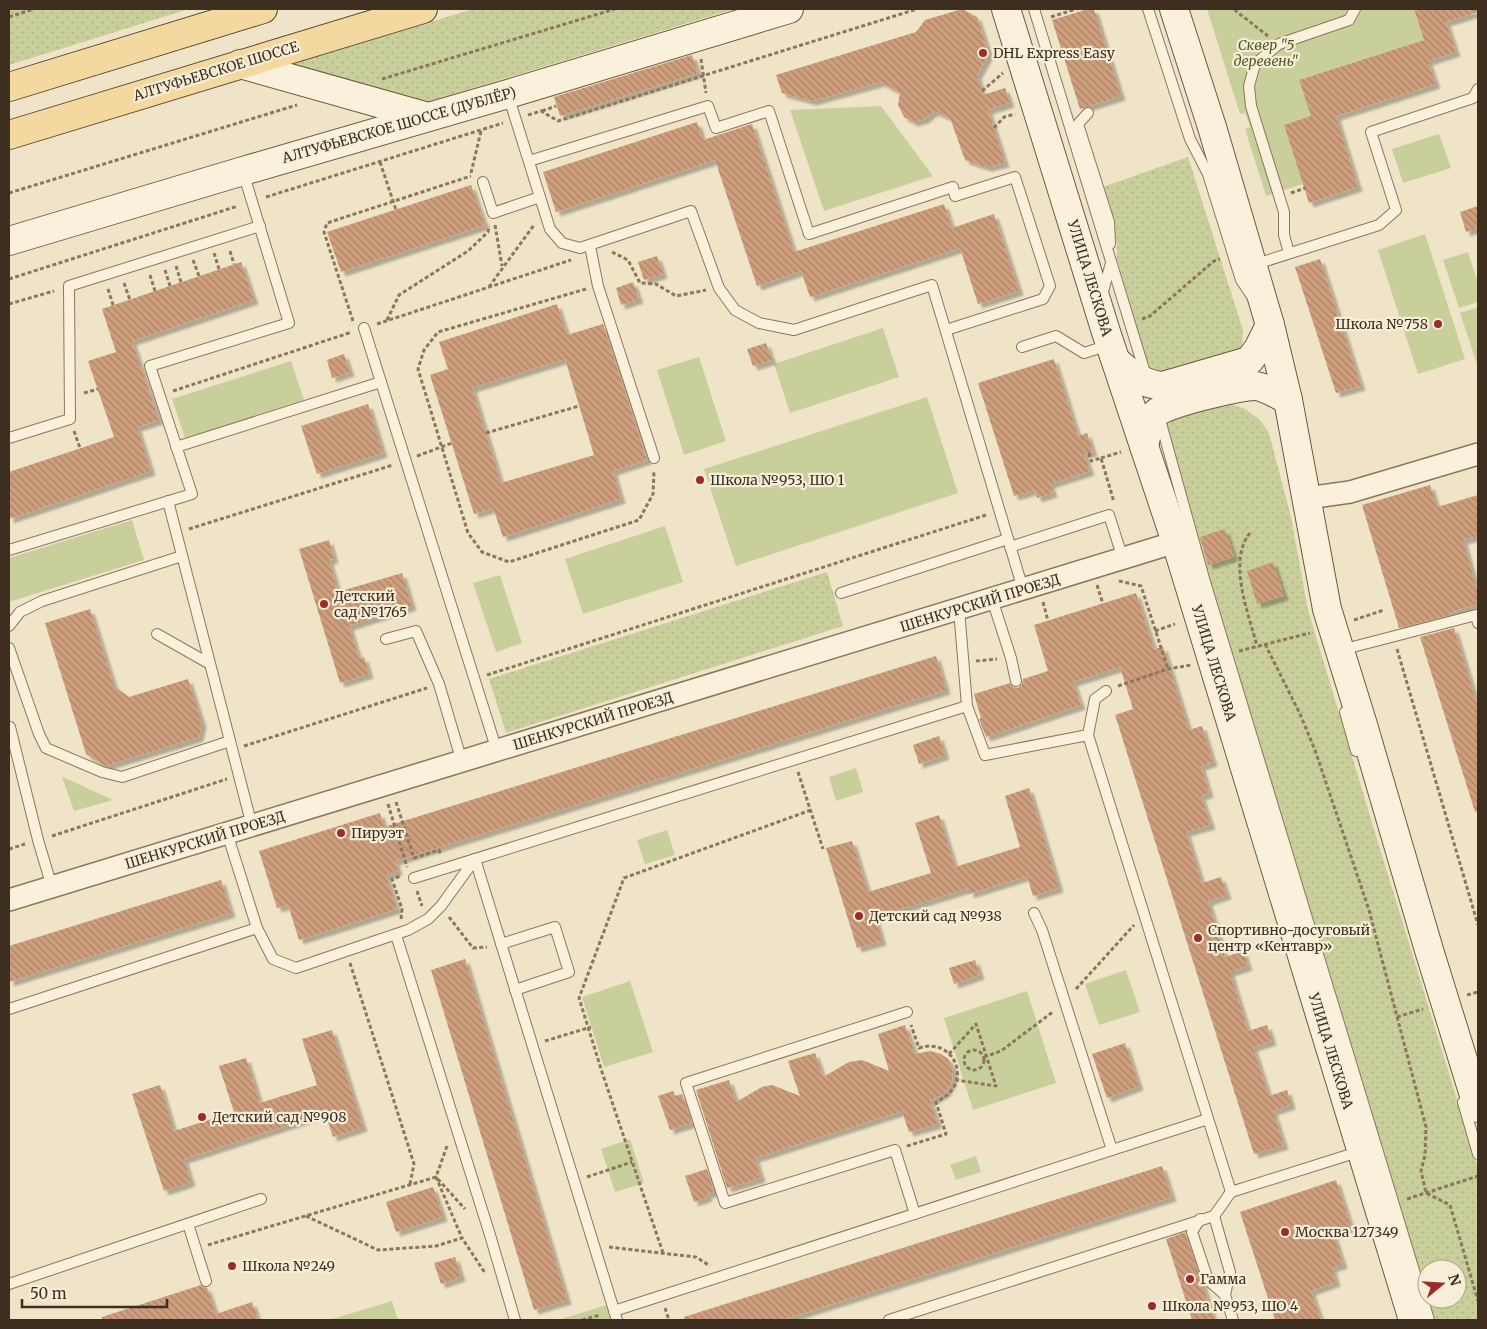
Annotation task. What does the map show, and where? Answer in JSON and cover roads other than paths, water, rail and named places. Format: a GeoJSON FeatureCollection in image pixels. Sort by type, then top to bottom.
{"type":"FeatureCollection","features":[{"type":"Feature","properties":{"kind":"main road"},"geometry":{"type":"LineString","coordinates":[[9,87],[211,18],[263,9]]}},
{"type":"Feature","properties":{"kind":"main road","name":"АЛТУФЬЕВСКОЕ ШОССЕ"},"geometry":{"type":"LineString","coordinates":[[9,135],[423,9]]}},
{"type":"Feature","properties":{"kind":"main road","name":"АЛТУФЬЕВСКОЕ ШОССЕ (ДУБЛЁР)"},"geometry":{"type":"LineString","coordinates":[[9,241],[428,117],[512,106],[789,9]]}},
{"type":"Feature","properties":{"kind":"main road","name":"УЛИЦА ЛЕСКОВА"},"geometry":{"type":"LineString","coordinates":[[1006,9],[1113,353],[1132,449],[1176,542],[1413,1320]]}},
{"type":"Feature","properties":{"kind":"main road"},"geometry":{"type":"LineString","coordinates":[[1174,9],[1212,127],[1243,260],[1270,325],[1288,400],[1327,609],[1429,950],[1469,1101]]}},
{"type":"Feature","properties":{"kind":"main road"},"geometry":{"type":"LineString","coordinates":[[240,64],[428,117]]}},
{"type":"Feature","properties":{"kind":"main road"},"geometry":{"type":"LineString","coordinates":[[1132,449],[1150,420],[1153,398],[1163,386],[1249,361],[1258,349],[1270,325]]}},
{"type":"Feature","properties":{"kind":"main road"},"geometry":{"type":"LineString","coordinates":[[1113,353],[1140,380],[1153,398],[1169,406],[1241,387],[1256,386],[1268,389],[1288,400]]}},
{"type":"Feature","properties":{"kind":"street"},"geometry":{"type":"LineString","coordinates":[[1307,498],[1350,492],[1478,454]]}},
{"type":"Feature","properties":{"kind":"street","name":"ШЕНКУРСКИЙ ПРОЕЗД"},"geometry":{"type":"LineString","coordinates":[[9,900],[1176,542]]}},
{"type":"Feature","properties":{"kind":"lane","name":"УЛИЦА ЛЕСКОВА"},"geometry":{"type":"LineString","coordinates":[[1034,9],[1153,398],[1205,582],[1429,1320]]}},
{"type":"Feature","properties":{"kind":"lane"},"geometry":{"type":"LineString","coordinates":[[1148,9],[1190,139],[1208,174],[1243,260],[1289,253],[1379,225],[1396,210],[1371,132],[1473,98],[1478,89]]}},
{"type":"Feature","properties":{"kind":"lane"},"geometry":{"type":"LineString","coordinates":[[1289,253],[1284,235],[1284,212],[1252,106],[1249,86],[1255,64],[1279,44],[1349,20],[1355,9]]}},
{"type":"Feature","properties":{"kind":"lane"},"geometry":{"type":"LineString","coordinates":[[512,106],[550,230],[562,243],[591,249],[691,211],[719,288],[735,310],[759,323],[794,330],[932,286],[1023,589]]}},
{"type":"Feature","properties":{"kind":"lane"},"geometry":{"type":"LineString","coordinates":[[529,161],[708,106],[716,128],[769,111],[809,234],[953,187],[956,196],[1015,176],[1050,286],[1043,299],[946,330]]}},
{"type":"Feature","properties":{"kind":"lane"},"geometry":{"type":"LineString","coordinates":[[1088,113],[1078,124],[1109,222],[1111,262],[1099,308]]}},
{"type":"Feature","properties":{"kind":"lane"},"geometry":{"type":"LineString","coordinates":[[9,550],[192,494],[150,366],[289,323],[243,171]]}},
{"type":"Feature","properties":{"kind":"lane"},"geometry":{"type":"LineString","coordinates":[[478,183],[493,212],[540,197]]}},
{"type":"Feature","properties":{"kind":"lane"},"geometry":{"type":"LineString","coordinates":[[9,438],[70,418],[70,286],[260,226]]}},
{"type":"Feature","properties":{"kind":"lane"},"geometry":{"type":"LineString","coordinates":[[591,249],[598,286],[654,458]]}},
{"type":"Feature","properties":{"kind":"lane"},"geometry":{"type":"LineString","coordinates":[[360,330],[381,382],[496,751]]}},
{"type":"Feature","properties":{"kind":"lane"},"geometry":{"type":"LineString","coordinates":[[1022,347],[1056,336],[1084,353],[1113,353]]}},
{"type":"Feature","properties":{"kind":"lane"},"geometry":{"type":"LineString","coordinates":[[176,447],[381,382]]}},
{"type":"Feature","properties":{"kind":"lane"},"geometry":{"type":"LineString","coordinates":[[168,501],[252,826]]}},
{"type":"Feature","properties":{"kind":"lane"},"geometry":{"type":"LineString","coordinates":[[841,593],[1109,515],[1123,559]]}},
{"type":"Feature","properties":{"kind":"lane"},"geometry":{"type":"LineString","coordinates":[[9,626],[20,612],[42,601],[182,556]]}},
{"type":"Feature","properties":{"kind":"lane"},"geometry":{"type":"LineString","coordinates":[[1317,606],[1320,569]]}},
{"type":"Feature","properties":{"kind":"lane"},"geometry":{"type":"LineString","coordinates":[[992,599],[1016,681]]}},
{"type":"Feature","properties":{"kind":"lane"},"geometry":{"type":"LineString","coordinates":[[959,609],[967,706],[985,755],[1088,735]]}},
{"type":"Feature","properties":{"kind":"lane"},"geometry":{"type":"LineString","coordinates":[[1340,650],[1477,618]]}},
{"type":"Feature","properties":{"kind":"lane"},"geometry":{"type":"LineString","coordinates":[[386,639],[416,631],[438,684],[462,762]]}},
{"type":"Feature","properties":{"kind":"lane"},"geometry":{"type":"LineString","coordinates":[[157,634],[210,664]]}},
{"type":"Feature","properties":{"kind":"lane"},"geometry":{"type":"LineString","coordinates":[[9,648],[38,734],[46,748],[102,772],[122,777],[231,745]]}},
{"type":"Feature","properties":{"kind":"lane"},"geometry":{"type":"LineString","coordinates":[[1106,691],[1095,699],[1088,735],[1231,1192]]}},
{"type":"Feature","properties":{"kind":"lane"},"geometry":{"type":"LineString","coordinates":[[1342,704],[1359,760]]}},
{"type":"Feature","properties":{"kind":"lane"},"geometry":{"type":"LineString","coordinates":[[414,878],[967,706]]}},
{"type":"Feature","properties":{"kind":"lane"},"geometry":{"type":"LineString","coordinates":[[10,727],[38,840],[52,887]]}},
{"type":"Feature","properties":{"kind":"lane"},"geometry":{"type":"LineString","coordinates":[[227,833],[257,928],[273,959],[296,968],[396,935],[428,919],[441,906],[475,859]]}},
{"type":"Feature","properties":{"kind":"lane"},"geometry":{"type":"LineString","coordinates":[[475,859],[616,1315],[726,1275],[1208,1120]]}},
{"type":"Feature","properties":{"kind":"lane"},"geometry":{"type":"LineString","coordinates":[[1034,913],[1042,930],[1112,1150]]}},
{"type":"Feature","properties":{"kind":"lane"},"geometry":{"type":"LineString","coordinates":[[502,945],[555,927],[567,963],[569,972],[515,990]]}},
{"type":"Feature","properties":{"kind":"lane"},"geometry":{"type":"LineString","coordinates":[[9,1009],[257,928]]}},
{"type":"Feature","properties":{"kind":"lane"},"geometry":{"type":"LineString","coordinates":[[396,935],[515,1320]]}},
{"type":"Feature","properties":{"kind":"lane"},"geometry":{"type":"LineString","coordinates":[[907,1012],[686,1083],[725,1203],[895,1150],[915,1214]]}},
{"type":"Feature","properties":{"kind":"lane"},"geometry":{"type":"LineString","coordinates":[[1469,1101],[1478,1154]]}},
{"type":"Feature","properties":{"kind":"lane"},"geometry":{"type":"LineString","coordinates":[[889,1320],[1214,1216],[1231,1192],[1361,1151]]}},
{"type":"Feature","properties":{"kind":"lane"},"geometry":{"type":"LineString","coordinates":[[9,1284],[261,1199]]}},
{"type":"Feature","properties":{"kind":"lane"},"geometry":{"type":"LineString","coordinates":[[1214,1216],[1230,1272],[1225,1295],[1233,1320]]}},
{"type":"Feature","properties":{"kind":"lane"},"geometry":{"type":"LineString","coordinates":[[1200,1220],[1192,1232],[1208,1280],[1225,1295]]}},
{"type":"Feature","properties":{"kind":"lane"},"geometry":{"type":"LineString","coordinates":[[188,1224],[206,1281]]}},
{"type":"Feature","properties":{"kind":"place","name":"DHL Express Easy"},"geometry":{"type":"Point","coordinates":[983,53]}},
{"type":"Feature","properties":{"kind":"place","name":"Школа №758"},"geometry":{"type":"Point","coordinates":[1438,324]}},
{"type":"Feature","properties":{"kind":"place","name":"Школа №953, ШО 1"},"geometry":{"type":"Point","coordinates":[700,480]}},
{"type":"Feature","properties":{"kind":"place","name":"Детский сад №1765"},"geometry":{"type":"Point","coordinates":[324,604]}},
{"type":"Feature","properties":{"kind":"place","name":"Пируэт"},"geometry":{"type":"Point","coordinates":[341,833]}},
{"type":"Feature","properties":{"kind":"place","name":"Детский сад №938"},"geometry":{"type":"Point","coordinates":[859,916]}},
{"type":"Feature","properties":{"kind":"place","name":"Спортивно-досуговый центр «Кентавр»"},"geometry":{"type":"Point","coordinates":[1198,938]}},
{"type":"Feature","properties":{"kind":"place","name":"Детский сад №908"},"geometry":{"type":"Point","coordinates":[202,1117]}},
{"type":"Feature","properties":{"kind":"place","name":"Москва 127349"},"geometry":{"type":"Point","coordinates":[1285,1232]}},
{"type":"Feature","properties":{"kind":"place","name":"Школа №249"},"geometry":{"type":"Point","coordinates":[232,1266]}},
{"type":"Feature","properties":{"kind":"place","name":"Гамма"},"geometry":{"type":"Point","coordinates":[1190,1279]}},
{"type":"Feature","properties":{"kind":"place","name":"Школа №953, ШО 4"},"geometry":{"type":"Point","coordinates":[1152,1306]}},
{"type":"Feature","properties":{"kind":"park label","name":"Сквер \"5 деревень\""},"geometry":{"type":"Point","coordinates":[1266,54]}}]}
